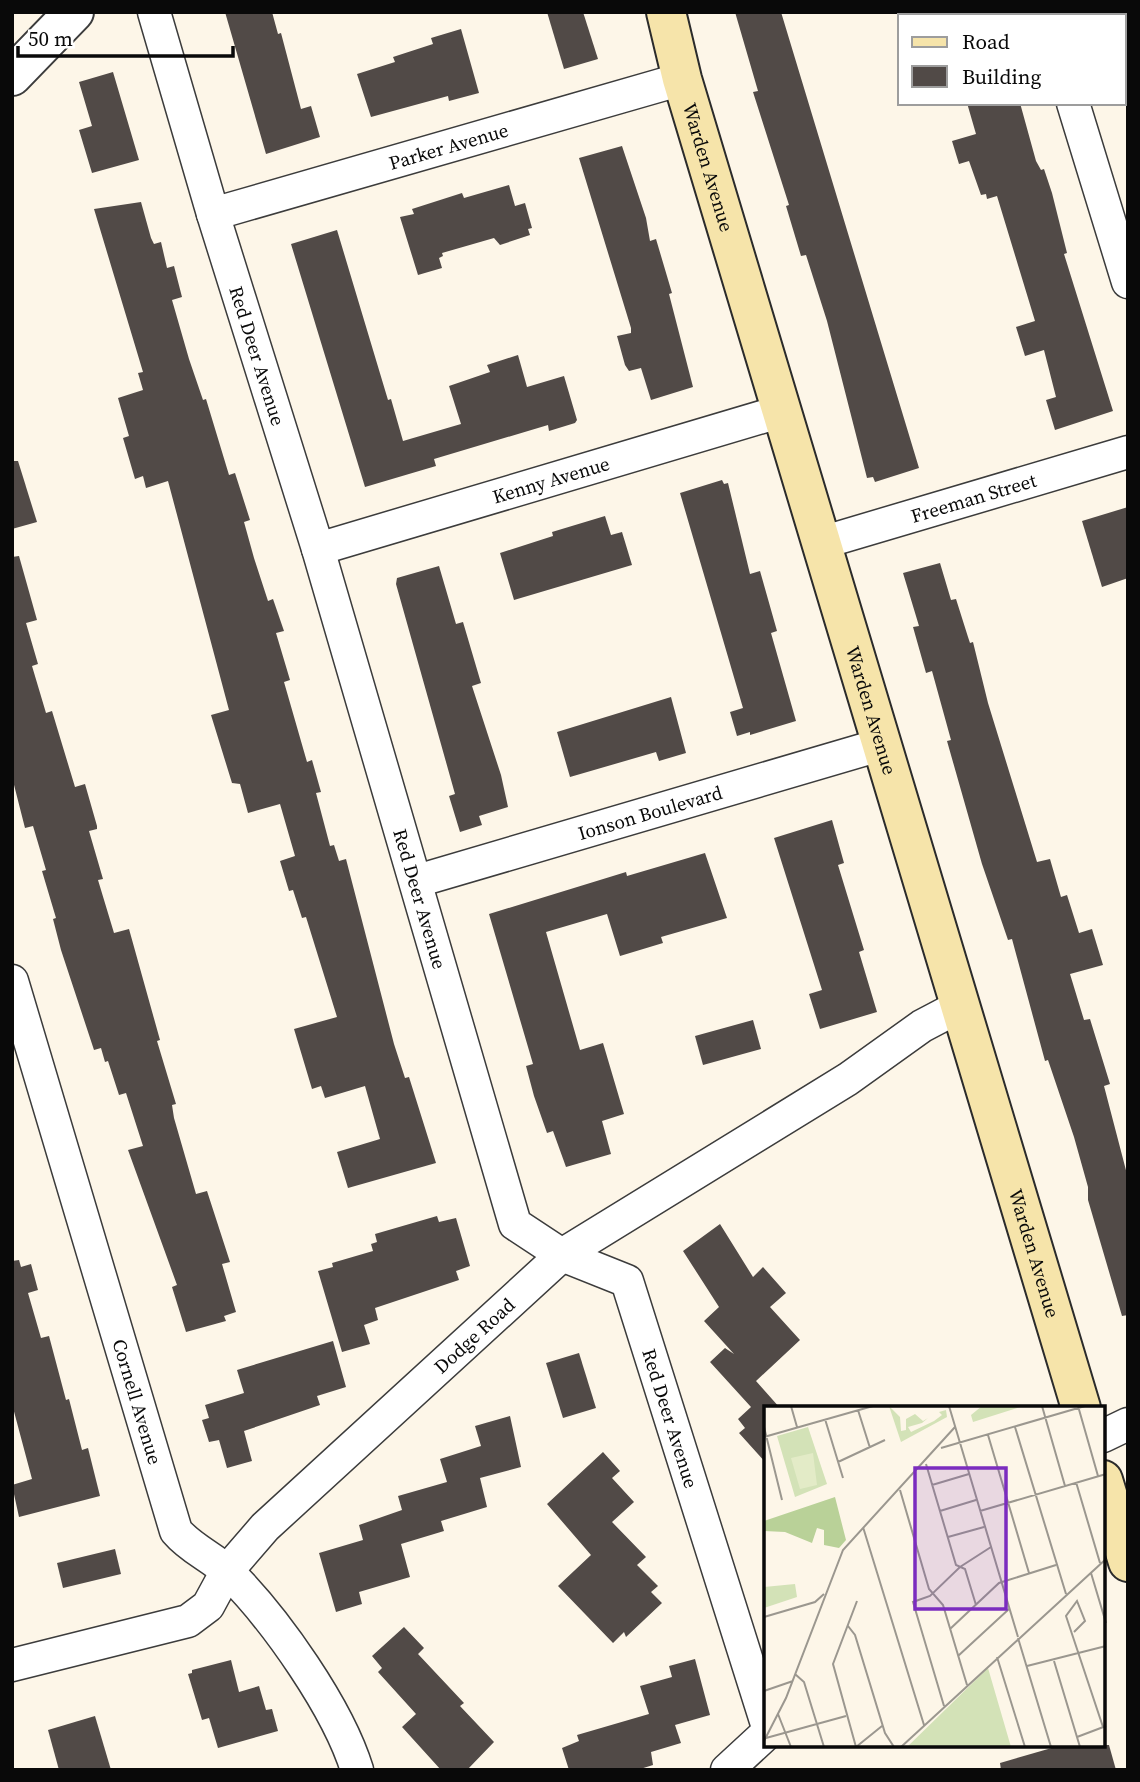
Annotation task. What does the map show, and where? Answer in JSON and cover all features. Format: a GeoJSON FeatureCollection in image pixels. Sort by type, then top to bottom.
{"type":"FeatureCollection","features":[{"type":"Feature","properties":{"kind":"main road","name":"Warden Avenue"},"geometry":{"type":"LineString","coordinates":[[666,12],[682,79],[1080,1406]]}},
{"type":"Feature","properties":{"kind":"main road"},"geometry":{"type":"LineString","coordinates":[[1105,1487],[1128,1562]]}},
{"type":"Feature","properties":{"kind":"street"},"geometry":{"type":"LineString","coordinates":[[12,76],[74,12]]}},
{"type":"Feature","properties":{"kind":"street","name":"Red Deer Avenue"},"geometry":{"type":"LineString","coordinates":[[155,12],[417,881],[515,1224],[562,1255],[627,1281],[764,1718]]}},
{"type":"Feature","properties":{"kind":"street","name":"Parker Avenue"},"geometry":{"type":"LineString","coordinates":[[214,214],[682,79]]}},
{"type":"Feature","properties":{"kind":"street"},"geometry":{"type":"LineString","coordinates":[[1074,105],[1128,282]]}},
{"type":"Feature","properties":{"kind":"street","name":"Kenny Avenue"},"geometry":{"type":"LineString","coordinates":[[318,549],[782,411]]}},
{"type":"Feature","properties":{"kind":"street","name":"Freeman Street"},"geometry":{"type":"LineString","coordinates":[[821,543],[1128,452]]}},
{"type":"Feature","properties":{"kind":"street","name":"Ionson Boulevard"},"geometry":{"type":"LineString","coordinates":[[417,881],[883,744]]}},
{"type":"Feature","properties":{"kind":"street","name":"Cornell Avenue"},"geometry":{"type":"LineString","coordinates":[[12,981],[176,1531],[188,1545],[227,1571],[268,1615],[346,1736],[357,1770]]}},
{"type":"Feature","properties":{"kind":"street","name":"Dodge Road"},"geometry":{"type":"LineString","coordinates":[[12,1665],[188,1621],[208,1606],[227,1571],[265,1527],[562,1255],[848,1079],[922,1026],[960,1006]]}},
{"type":"Feature","properties":{"kind":"street"},"geometry":{"type":"LineString","coordinates":[[1105,1435],[1128,1424]]}},
{"type":"Feature","properties":{"kind":"street"},"geometry":{"type":"LineString","coordinates":[[727,1770],[764,1735]]}},
{"type":"Feature","properties":{"kind":"building"},"geometry":{"type":"Polygon","coordinates":[[[225,12],[272,12],[278,34],[281,33],[301,109],[311,106],[320,137],[266,154],[225,12]]]}},
{"type":"Feature","properties":{"kind":"building"},"geometry":{"type":"Polygon","coordinates":[[[547,12],[583,12],[598,59],[564,69],[547,12]]]}},
{"type":"Feature","properties":{"kind":"building"},"geometry":{"type":"Polygon","coordinates":[[[735,12],[781,12],[919,468],[875,482],[873,477],[867,478],[827,321],[806,255],[801,256],[786,206],[789,205],[753,92],[758,91],[735,12]]]}},
{"type":"Feature","properties":{"kind":"building"},"geometry":{"type":"Polygon","coordinates":[[[461,29],[479,93],[449,101],[448,96],[371,117],[357,74],[395,62],[393,57],[433,44],[431,38],[461,29]]]}},
{"type":"Feature","properties":{"kind":"building"},"geometry":{"type":"Polygon","coordinates":[[[113,72],[139,160],[92,173],[79,130],[92,126],[79,82],[113,72]]]}},
{"type":"Feature","properties":{"kind":"building"},"geometry":{"type":"Polygon","coordinates":[[[968,105],[1021,105],[1036,161],[1041,170],[1044,169],[1052,193],[1067,253],[1064,254],[1113,411],[1055,430],[1046,400],[1056,397],[1044,350],[1025,356],[1016,327],[1035,321],[997,196],[987,199],[986,194],[981,195],[969,161],[959,164],[952,141],[976,134],[968,105]]]}},
{"type":"Feature","properties":{"kind":"building"},"geometry":{"type":"Polygon","coordinates":[[[622,146],[646,218],[650,241],[656,239],[672,293],[669,294],[693,387],[651,400],[641,368],[629,371],[625,365],[617,336],[631,333],[631,328],[579,158],[622,146]]]}},
{"type":"Feature","properties":{"kind":"building"},"geometry":{"type":"Polygon","coordinates":[[[509,185],[515,206],[525,203],[532,228],[528,229],[530,235],[500,245],[494,238],[442,253],[443,256],[439,258],[442,268],[418,275],[400,217],[414,214],[412,209],[462,193],[464,198],[509,185]]]}},
{"type":"Feature","properties":{"kind":"building"},"geometry":{"type":"Polygon","coordinates":[[[141,202],[154,244],[161,242],[167,268],[174,266],[182,297],[172,300],[189,359],[203,400],[206,399],[229,475],[235,473],[250,520],[244,522],[254,558],[268,601],[273,599],[284,631],[276,633],[290,680],[284,682],[307,762],[312,760],[321,792],[316,793],[330,846],[334,845],[339,861],[346,859],[394,1044],[405,1078],[409,1077],[436,1163],[348,1188],[337,1152],[380,1139],[365,1086],[325,1098],[321,1086],[312,1089],[294,1029],[337,1017],[306,917],[302,918],[293,890],[289,891],[280,861],[295,856],[280,804],[248,813],[240,784],[232,783],[211,715],[229,710],[168,481],[146,488],[143,476],[135,479],[123,438],[129,436],[118,398],[143,390],[138,373],[143,372],[94,209],[141,202]]]}},
{"type":"Feature","properties":{"kind":"building"},"geometry":{"type":"Polygon","coordinates":[[[337,230],[403,441],[461,424],[449,386],[490,372],[487,365],[518,355],[527,387],[564,376],[577,420],[575,423],[549,431],[548,425],[434,459],[436,466],[365,487],[291,244],[337,230]]]}},
{"type":"Feature","properties":{"kind":"building"},"geometry":{"type":"Polygon","coordinates":[[[12,461],[18,461],[37,522],[12,529],[12,461]]]}},
{"type":"Feature","properties":{"kind":"building"},"geometry":{"type":"Polygon","coordinates":[[[722,480],[724,484],[728,483],[750,574],[760,571],[777,631],[771,633],[796,721],[750,735],[750,732],[737,736],[730,712],[743,708],[680,493],[722,480]]]}},
{"type":"Feature","properties":{"kind":"building"},"geometry":{"type":"Polygon","coordinates":[[[1128,507],[1128,578],[1102,587],[1082,521],[1128,507]]]}},
{"type":"Feature","properties":{"kind":"building"},"geometry":{"type":"Polygon","coordinates":[[[605,516],[611,535],[622,532],[632,565],[514,600],[500,553],[553,536],[552,532],[605,516]]]}},
{"type":"Feature","properties":{"kind":"building"},"geometry":{"type":"Polygon","coordinates":[[[19,556],[37,620],[26,623],[38,664],[32,666],[46,713],[52,711],[75,787],[85,784],[97,826],[97,829],[89,831],[103,879],[98,880],[114,933],[129,929],[160,1040],[157,1041],[176,1104],[172,1105],[174,1118],[196,1194],[207,1191],[230,1262],[222,1264],[236,1312],[224,1316],[226,1321],[186,1332],[172,1287],[177,1285],[128,1150],[143,1146],[126,1093],[119,1095],[101,1048],[94,1050],[61,950],[53,919],[56,918],[42,871],[46,870],[33,826],[25,828],[12,777],[12,557],[19,556]]]}},
{"type":"Feature","properties":{"kind":"building"},"geometry":{"type":"Polygon","coordinates":[[[940,563],[951,600],[956,599],[970,643],[973,642],[988,703],[1037,862],[1050,859],[1061,897],[1067,895],[1079,933],[1092,929],[1103,965],[1070,974],[1084,1020],[1090,1019],[1110,1084],[1104,1086],[1128,1178],[1128,1315],[1122,1316],[1088,1200],[1088,1187],[1074,1137],[1048,1060],[1045,1061],[1012,939],[1008,940],[982,864],[947,741],[951,740],[932,671],[926,673],[913,627],[919,626],[903,573],[940,563]]]}},
{"type":"Feature","properties":{"kind":"building"},"geometry":{"type":"Polygon","coordinates":[[[439,566],[456,624],[463,622],[481,683],[472,686],[501,775],[508,807],[479,816],[482,825],[460,832],[449,796],[455,794],[396,584],[397,578],[439,566]]]}},
{"type":"Feature","properties":{"kind":"building"},"geometry":{"type":"Polygon","coordinates":[[[671,697],[686,753],[659,761],[656,752],[570,777],[557,732],[671,697]]]}},
{"type":"Feature","properties":{"kind":"building"},"geometry":{"type":"Polygon","coordinates":[[[832,820],[844,863],[838,865],[864,950],[859,952],[877,1012],[820,1029],[809,994],[822,990],[774,838],[832,820]]]}},
{"type":"Feature","properties":{"kind":"building"},"geometry":{"type":"Polygon","coordinates":[[[705,853],[727,918],[661,937],[663,943],[620,956],[607,914],[546,932],[580,1050],[603,1043],[624,1114],[602,1121],[611,1154],[566,1167],[553,1131],[547,1133],[534,1096],[526,1066],[533,1064],[489,914],[626,872],[627,876],[705,853]]]}},
{"type":"Feature","properties":{"kind":"building"},"geometry":{"type":"Polygon","coordinates":[[[753,1020],[761,1049],[703,1065],[695,1036],[753,1020]]]}},
{"type":"Feature","properties":{"kind":"building"},"geometry":{"type":"Polygon","coordinates":[[[437,1216],[439,1222],[456,1218],[470,1266],[456,1271],[459,1280],[375,1308],[378,1320],[364,1325],[370,1344],[342,1352],[318,1271],[333,1267],[332,1263],[373,1251],[371,1244],[377,1242],[375,1234],[437,1216]]]}},
{"type":"Feature","properties":{"kind":"building"},"geometry":{"type":"Polygon","coordinates":[[[720,1224],[753,1277],[763,1267],[786,1293],[770,1307],[800,1340],[756,1381],[778,1406],[764,1406],[764,1461],[739,1433],[745,1428],[738,1419],[751,1407],[710,1362],[725,1348],[734,1354],[704,1321],[719,1307],[683,1251],[720,1224]]]}},
{"type":"Feature","properties":{"kind":"building"},"geometry":{"type":"Polygon","coordinates":[[[19,1260],[21,1267],[31,1264],[38,1290],[28,1293],[41,1338],[49,1336],[66,1400],[69,1399],[82,1450],[88,1448],[100,1496],[19,1517],[12,1485],[32,1479],[12,1404],[12,1261],[19,1260]]]}},
{"type":"Feature","properties":{"kind":"building"},"geometry":{"type":"Polygon","coordinates":[[[333,1341],[346,1387],[317,1396],[320,1405],[244,1431],[252,1461],[227,1468],[219,1440],[209,1442],[202,1420],[209,1418],[205,1405],[244,1393],[237,1370],[333,1341]]]}},
{"type":"Feature","properties":{"kind":"building"},"geometry":{"type":"Polygon","coordinates":[[[579,1353],[596,1408],[563,1418],[546,1363],[579,1353]]]}},
{"type":"Feature","properties":{"kind":"building"},"geometry":{"type":"Polygon","coordinates":[[[510,1416],[521,1467],[480,1478],[487,1507],[441,1521],[444,1531],[401,1544],[410,1577],[359,1592],[362,1604],[336,1612],[319,1553],[363,1540],[359,1525],[402,1510],[398,1496],[447,1482],[440,1459],[481,1446],[475,1426],[510,1416]]]}},
{"type":"Feature","properties":{"kind":"building"},"geometry":{"type":"Polygon","coordinates":[[[603,1452],[620,1471],[612,1478],[634,1502],[612,1522],[646,1557],[637,1565],[658,1586],[651,1592],[662,1603],[626,1637],[624,1632],[613,1643],[558,1586],[591,1555],[547,1504],[603,1452]]]}},
{"type":"Feature","properties":{"kind":"building"},"geometry":{"type":"Polygon","coordinates":[[[115,1549],[121,1574],[63,1588],[57,1563],[115,1549]]]}},
{"type":"Feature","properties":{"kind":"building"},"geometry":{"type":"Polygon","coordinates":[[[404,1627],[424,1648],[418,1654],[464,1703],[460,1706],[494,1742],[467,1770],[441,1770],[402,1727],[416,1714],[378,1672],[382,1668],[372,1656],[404,1627]]]}},
{"type":"Feature","properties":{"kind":"building"},"geometry":{"type":"Polygon","coordinates":[[[695,1659],[710,1715],[675,1725],[681,1743],[651,1752],[653,1765],[637,1770],[569,1770],[562,1748],[579,1741],[577,1735],[649,1714],[640,1686],[672,1677],[669,1666],[695,1659]]]}},
{"type":"Feature","properties":{"kind":"building"},"geometry":{"type":"Polygon","coordinates":[[[231,1660],[239,1692],[259,1686],[266,1710],[272,1709],[278,1731],[218,1748],[209,1718],[202,1720],[188,1674],[192,1673],[192,1670],[231,1660]]]}},
{"type":"Feature","properties":{"kind":"building"},"geometry":{"type":"Polygon","coordinates":[[[95,1716],[111,1770],[59,1770],[48,1730],[95,1716]]]}},
{"type":"Feature","properties":{"kind":"building"},"geometry":{"type":"Polygon","coordinates":[[[1109,1745],[1116,1770],[1001,1770],[1000,1763],[1055,1747],[1109,1745]]]}}]}
